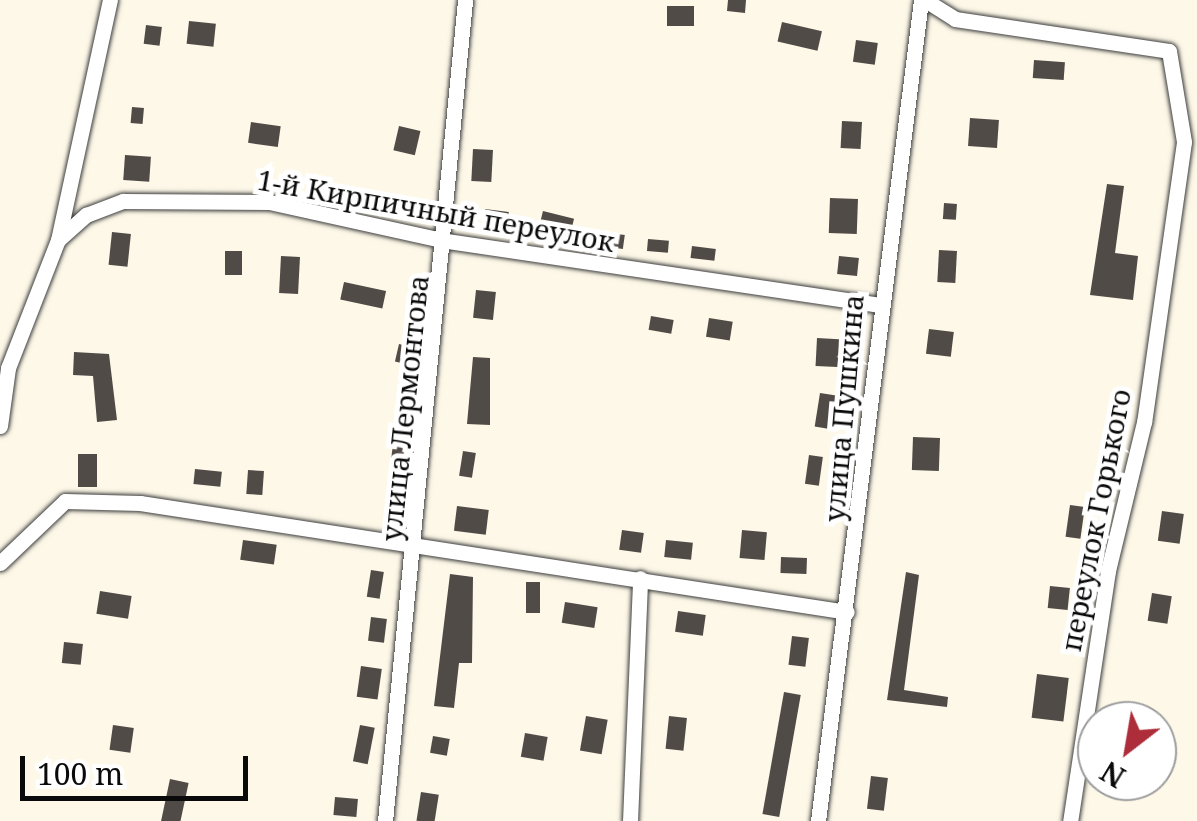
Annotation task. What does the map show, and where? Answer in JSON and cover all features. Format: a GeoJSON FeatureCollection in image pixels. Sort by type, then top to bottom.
{"type":"FeatureCollection","features":[{"type":"Feature","properties":{"kind":"street"},"geometry":{"type":"LineString","coordinates":[[0,426],[8,368],[58,240],[110,0]]}},
{"type":"Feature","properties":{"kind":"street","name":"улица Лермонтова"},"geometry":{"type":"LineString","coordinates":[[385,821],[447,240],[465,0]]}},
{"type":"Feature","properties":{"kind":"street","name":"переулок Горького"},"geometry":{"type":"LineString","coordinates":[[923,0],[955,19],[1169,52],[1184,142],[1144,422],[1108,570],[1070,821]]}},
{"type":"Feature","properties":{"kind":"street","name":"улица Пушкина"},"geometry":{"type":"LineString","coordinates":[[818,821],[847,612],[876,304],[923,0]]}},
{"type":"Feature","properties":{"kind":"street","name":"1-й Кирпичный переулок"},"geometry":{"type":"LineString","coordinates":[[58,240],[86,215],[124,200],[269,202],[447,240],[876,304]]}},
{"type":"Feature","properties":{"kind":"street"},"geometry":{"type":"LineString","coordinates":[[0,564],[65,501],[238,516],[415,550],[640,578],[847,612]]}},
{"type":"Feature","properties":{"kind":"street"},"geometry":{"type":"LineString","coordinates":[[630,821],[640,578]]}},
{"type":"Feature","properties":{"kind":"building"},"geometry":{"type":"Polygon","coordinates":[[[728,0],[746,0],[745,13],[727,11],[728,0]]]}},
{"type":"Feature","properties":{"kind":"building"},"geometry":{"type":"Polygon","coordinates":[[[667,6],[694,6],[694,26],[667,26],[667,6]]]}},
{"type":"Feature","properties":{"kind":"building"},"geometry":{"type":"Polygon","coordinates":[[[189,21],[216,24],[213,47],[187,44],[189,21]]]}},
{"type":"Feature","properties":{"kind":"building"},"geometry":{"type":"Polygon","coordinates":[[[782,22],[822,31],[817,51],[778,41],[782,22]]]}},
{"type":"Feature","properties":{"kind":"building"},"geometry":{"type":"Polygon","coordinates":[[[146,25],[162,27],[160,46],[144,44],[146,25]]]}},
{"type":"Feature","properties":{"kind":"building"},"geometry":{"type":"Polygon","coordinates":[[[856,40],[878,43],[875,65],[853,62],[856,40]]]}},
{"type":"Feature","properties":{"kind":"building"},"geometry":{"type":"Polygon","coordinates":[[[1034,60],[1065,62],[1064,80],[1033,78],[1034,60]]]}},
{"type":"Feature","properties":{"kind":"building"},"geometry":{"type":"Polygon","coordinates":[[[132,107],[144,108],[143,124],[131,123],[132,107]]]}},
{"type":"Feature","properties":{"kind":"building"},"geometry":{"type":"Polygon","coordinates":[[[970,118],[999,120],[997,148],[968,146],[970,118]]]}},
{"type":"Feature","properties":{"kind":"building"},"geometry":{"type":"Polygon","coordinates":[[[842,121],[862,122],[861,149],[841,148],[842,121]]]}},
{"type":"Feature","properties":{"kind":"building"},"geometry":{"type":"Polygon","coordinates":[[[251,122],[281,126],[278,147],[248,143],[251,122]]]}},
{"type":"Feature","properties":{"kind":"building"},"geometry":{"type":"Polygon","coordinates":[[[399,126],[420,131],[415,155],[393,150],[399,126]]]}},
{"type":"Feature","properties":{"kind":"building"},"geometry":{"type":"Polygon","coordinates":[[[473,149],[493,150],[491,182],[471,181],[473,149]]]}},
{"type":"Feature","properties":{"kind":"building"},"geometry":{"type":"Polygon","coordinates":[[[125,155],[151,157],[149,182],[123,180],[125,155]]]}},
{"type":"Feature","properties":{"kind":"building"},"geometry":{"type":"Polygon","coordinates":[[[1107,184],[1124,186],[1115,253],[1138,256],[1133,300],[1090,295],[1107,184]]]}},
{"type":"Feature","properties":{"kind":"building"},"geometry":{"type":"Polygon","coordinates":[[[830,198],[858,199],[857,234],[829,233],[830,198]]]}},
{"type":"Feature","properties":{"kind":"building"},"geometry":{"type":"Polygon","coordinates":[[[944,203],[957,204],[956,220],[943,219],[944,203]]]}},
{"type":"Feature","properties":{"kind":"building"},"geometry":{"type":"Polygon","coordinates":[[[485,209],[509,212],[506,233],[482,230],[485,209]]]}},
{"type":"Feature","properties":{"kind":"building"},"geometry":{"type":"Polygon","coordinates":[[[543,211],[574,219],[568,244],[537,236],[543,211]]]}},
{"type":"Feature","properties":{"kind":"building"},"geometry":{"type":"Polygon","coordinates":[[[112,232],[131,234],[127,267],[109,265],[112,232]]]}},
{"type":"Feature","properties":{"kind":"building"},"geometry":{"type":"Polygon","coordinates":[[[603,232],[625,235],[623,249],[601,246],[603,232]]]}},
{"type":"Feature","properties":{"kind":"building"},"geometry":{"type":"Polygon","coordinates":[[[648,239],[669,241],[668,253],[647,251],[648,239]]]}},
{"type":"Feature","properties":{"kind":"building"},"geometry":{"type":"Polygon","coordinates":[[[692,246],[716,249],[714,261],[691,258],[692,246]]]}},
{"type":"Feature","properties":{"kind":"building"},"geometry":{"type":"Polygon","coordinates":[[[939,250],[957,251],[955,283],[937,282],[939,250]]]}},
{"type":"Feature","properties":{"kind":"building"},"geometry":{"type":"Polygon","coordinates":[[[225,251],[242,251],[242,275],[225,275],[225,251]]]}},
{"type":"Feature","properties":{"kind":"building"},"geometry":{"type":"Polygon","coordinates":[[[281,256],[300,257],[298,294],[279,293],[281,256]]]}},
{"type":"Feature","properties":{"kind":"building"},"geometry":{"type":"Polygon","coordinates":[[[839,256],[859,258],[857,276],[837,274],[839,256]]]}},
{"type":"Feature","properties":{"kind":"building"},"geometry":{"type":"Polygon","coordinates":[[[344,282],[386,291],[382,309],[340,300],[344,282]]]}},
{"type":"Feature","properties":{"kind":"building"},"geometry":{"type":"Polygon","coordinates":[[[476,290],[496,292],[493,320],[473,318],[476,290]]]}},
{"type":"Feature","properties":{"kind":"building"},"geometry":{"type":"Polygon","coordinates":[[[651,316],[674,320],[671,334],[649,330],[651,316]]]}},
{"type":"Feature","properties":{"kind":"building"},"geometry":{"type":"Polygon","coordinates":[[[709,318],[733,322],[730,341],[706,337],[709,318]]]}},
{"type":"Feature","properties":{"kind":"building"},"geometry":{"type":"Polygon","coordinates":[[[929,329],[954,332],[951,357],[926,354],[929,329]]]}},
{"type":"Feature","properties":{"kind":"building"},"geometry":{"type":"Polygon","coordinates":[[[817,338],[839,339],[838,367],[816,366],[817,338]]]}},
{"type":"Feature","properties":{"kind":"building"},"geometry":{"type":"Polygon","coordinates":[[[399,344],[412,347],[408,364],[395,362],[399,344]]]}},
{"type":"Feature","properties":{"kind":"building"},"geometry":{"type":"Polygon","coordinates":[[[74,352],[109,354],[117,420],[97,422],[93,376],[73,375],[74,352]]]}},
{"type":"Feature","properties":{"kind":"building"},"geometry":{"type":"Polygon","coordinates":[[[473,357],[490,358],[490,425],[467,424],[473,357]]]}},
{"type":"Feature","properties":{"kind":"building"},"geometry":{"type":"Polygon","coordinates":[[[820,393],[838,396],[832,429],[815,427],[820,393]]]}},
{"type":"Feature","properties":{"kind":"building"},"geometry":{"type":"Polygon","coordinates":[[[394,436],[411,438],[407,466],[391,464],[394,436]]]}},
{"type":"Feature","properties":{"kind":"building"},"geometry":{"type":"Polygon","coordinates":[[[913,437],[940,438],[939,471],[912,470],[913,437]]]}},
{"type":"Feature","properties":{"kind":"building"},"geometry":{"type":"Polygon","coordinates":[[[463,451],[476,453],[472,478],[459,476],[463,451]]]}},
{"type":"Feature","properties":{"kind":"building"},"geometry":{"type":"Polygon","coordinates":[[[78,454],[97,454],[97,487],[78,487],[78,454]]]}},
{"type":"Feature","properties":{"kind":"building"},"geometry":{"type":"Polygon","coordinates":[[[809,455],[823,457],[819,486],[805,484],[809,455]]]}},
{"type":"Feature","properties":{"kind":"building"},"geometry":{"type":"Polygon","coordinates":[[[195,469],[222,472],[220,487],[193,484],[195,469]]]}},
{"type":"Feature","properties":{"kind":"building"},"geometry":{"type":"Polygon","coordinates":[[[248,470],[264,471],[262,495],[246,494],[248,470]]]}},
{"type":"Feature","properties":{"kind":"building"},"geometry":{"type":"Polygon","coordinates":[[[392,495],[405,496],[404,514],[391,513],[392,495]]]}},
{"type":"Feature","properties":{"kind":"building"},"geometry":{"type":"Polygon","coordinates":[[[1070,505],[1085,507],[1080,539],[1066,537],[1070,505]]]}},
{"type":"Feature","properties":{"kind":"building"},"geometry":{"type":"Polygon","coordinates":[[[457,506],[489,510],[486,535],[454,531],[457,506]]]}},
{"type":"Feature","properties":{"kind":"building"},"geometry":{"type":"Polygon","coordinates":[[[1162,511],[1184,514],[1180,544],[1158,541],[1162,511]]]}},
{"type":"Feature","properties":{"kind":"building"},"geometry":{"type":"Polygon","coordinates":[[[622,530],[644,533],[641,553],[619,550],[622,530]]]}},
{"type":"Feature","properties":{"kind":"building"},"geometry":{"type":"Polygon","coordinates":[[[742,530],[767,532],[764,560],[740,558],[742,530]]]}},
{"type":"Feature","properties":{"kind":"building"},"geometry":{"type":"Polygon","coordinates":[[[243,540],[277,545],[274,565],[240,560],[243,540]]]}},
{"type":"Feature","properties":{"kind":"building"},"geometry":{"type":"Polygon","coordinates":[[[666,540],[693,543],[691,560],[664,557],[666,540]]]}},
{"type":"Feature","properties":{"kind":"building"},"geometry":{"type":"Polygon","coordinates":[[[781,557],[807,558],[806,574],[780,573],[781,557]]]}},
{"type":"Feature","properties":{"kind":"building"},"geometry":{"type":"Polygon","coordinates":[[[371,570],[384,572],[380,599],[367,597],[371,570]]]}},
{"type":"Feature","properties":{"kind":"building"},"geometry":{"type":"Polygon","coordinates":[[[906,572],[919,575],[904,690],[948,697],[947,707],[887,700],[906,572]]]}},
{"type":"Feature","properties":{"kind":"building"},"geometry":{"type":"Polygon","coordinates":[[[450,574],[473,577],[472,663],[459,663],[454,708],[434,706],[450,574]]]}},
{"type":"Feature","properties":{"kind":"building"},"geometry":{"type":"Polygon","coordinates":[[[526,582],[540,582],[540,613],[526,613],[526,582]]]}},
{"type":"Feature","properties":{"kind":"building"},"geometry":{"type":"Polygon","coordinates":[[[1050,586],[1070,588],[1068,610],[1048,608],[1050,586]]]}},
{"type":"Feature","properties":{"kind":"building"},"geometry":{"type":"Polygon","coordinates":[[[100,591],[132,596],[128,619],[96,614],[100,591]]]}},
{"type":"Feature","properties":{"kind":"building"},"geometry":{"type":"Polygon","coordinates":[[[1152,593],[1172,596],[1167,624],[1148,621],[1152,593]]]}},
{"type":"Feature","properties":{"kind":"building"},"geometry":{"type":"Polygon","coordinates":[[[565,602],[598,607],[594,628],[562,623],[565,602]]]}},
{"type":"Feature","properties":{"kind":"building"},"geometry":{"type":"Polygon","coordinates":[[[678,611],[706,615],[703,636],[675,632],[678,611]]]}},
{"type":"Feature","properties":{"kind":"building"},"geometry":{"type":"Polygon","coordinates":[[[371,617],[387,619],[384,643],[368,641],[371,617]]]}},
{"type":"Feature","properties":{"kind":"building"},"geometry":{"type":"Polygon","coordinates":[[[792,636],[809,638],[805,667],[788,665],[792,636]]]}},
{"type":"Feature","properties":{"kind":"building"},"geometry":{"type":"Polygon","coordinates":[[[64,642],[83,644],[81,665],[62,663],[64,642]]]}},
{"type":"Feature","properties":{"kind":"building"},"geometry":{"type":"Polygon","coordinates":[[[361,666],[382,669],[377,700],[357,697],[361,666]]]}},
{"type":"Feature","properties":{"kind":"building"},"geometry":{"type":"Polygon","coordinates":[[[1037,674],[1069,678],[1063,722],[1032,718],[1037,674]]]}},
{"type":"Feature","properties":{"kind":"building"},"geometry":{"type":"Polygon","coordinates":[[[784,692],[801,695],[779,817],[762,814],[784,692]]]}},
{"type":"Feature","properties":{"kind":"building"},"geometry":{"type":"Polygon","coordinates":[[[586,716],[608,720],[602,754],[580,750],[586,716]]]}},
{"type":"Feature","properties":{"kind":"building"},"geometry":{"type":"Polygon","coordinates":[[[669,716],[687,718],[683,751],[666,749],[669,716]]]}},
{"type":"Feature","properties":{"kind":"building"},"geometry":{"type":"Polygon","coordinates":[[[113,725],[134,728],[130,753],[110,750],[113,725]]]}},
{"type":"Feature","properties":{"kind":"building"},"geometry":{"type":"Polygon","coordinates":[[[360,725],[375,728],[368,764],[353,761],[360,725]]]}},
{"type":"Feature","properties":{"kind":"building"},"geometry":{"type":"Polygon","coordinates":[[[525,733],[548,737],[543,761],[521,757],[525,733]]]}},
{"type":"Feature","properties":{"kind":"building"},"geometry":{"type":"Polygon","coordinates":[[[433,736],[450,739],[447,756],[430,753],[433,736]]]}},
{"type":"Feature","properties":{"kind":"building"},"geometry":{"type":"Polygon","coordinates":[[[871,776],[888,778],[884,811],[867,809],[871,776]]]}},
{"type":"Feature","properties":{"kind":"building"},"geometry":{"type":"Polygon","coordinates":[[[170,779],[189,783],[180,821],[161,821],[170,779]]]}},
{"type":"Feature","properties":{"kind":"building"},"geometry":{"type":"Polygon","coordinates":[[[421,792],[439,795],[435,821],[416,821],[421,792]]]}},
{"type":"Feature","properties":{"kind":"building"},"geometry":{"type":"Polygon","coordinates":[[[335,797],[358,799],[356,817],[333,815],[335,797]]]}}]}
